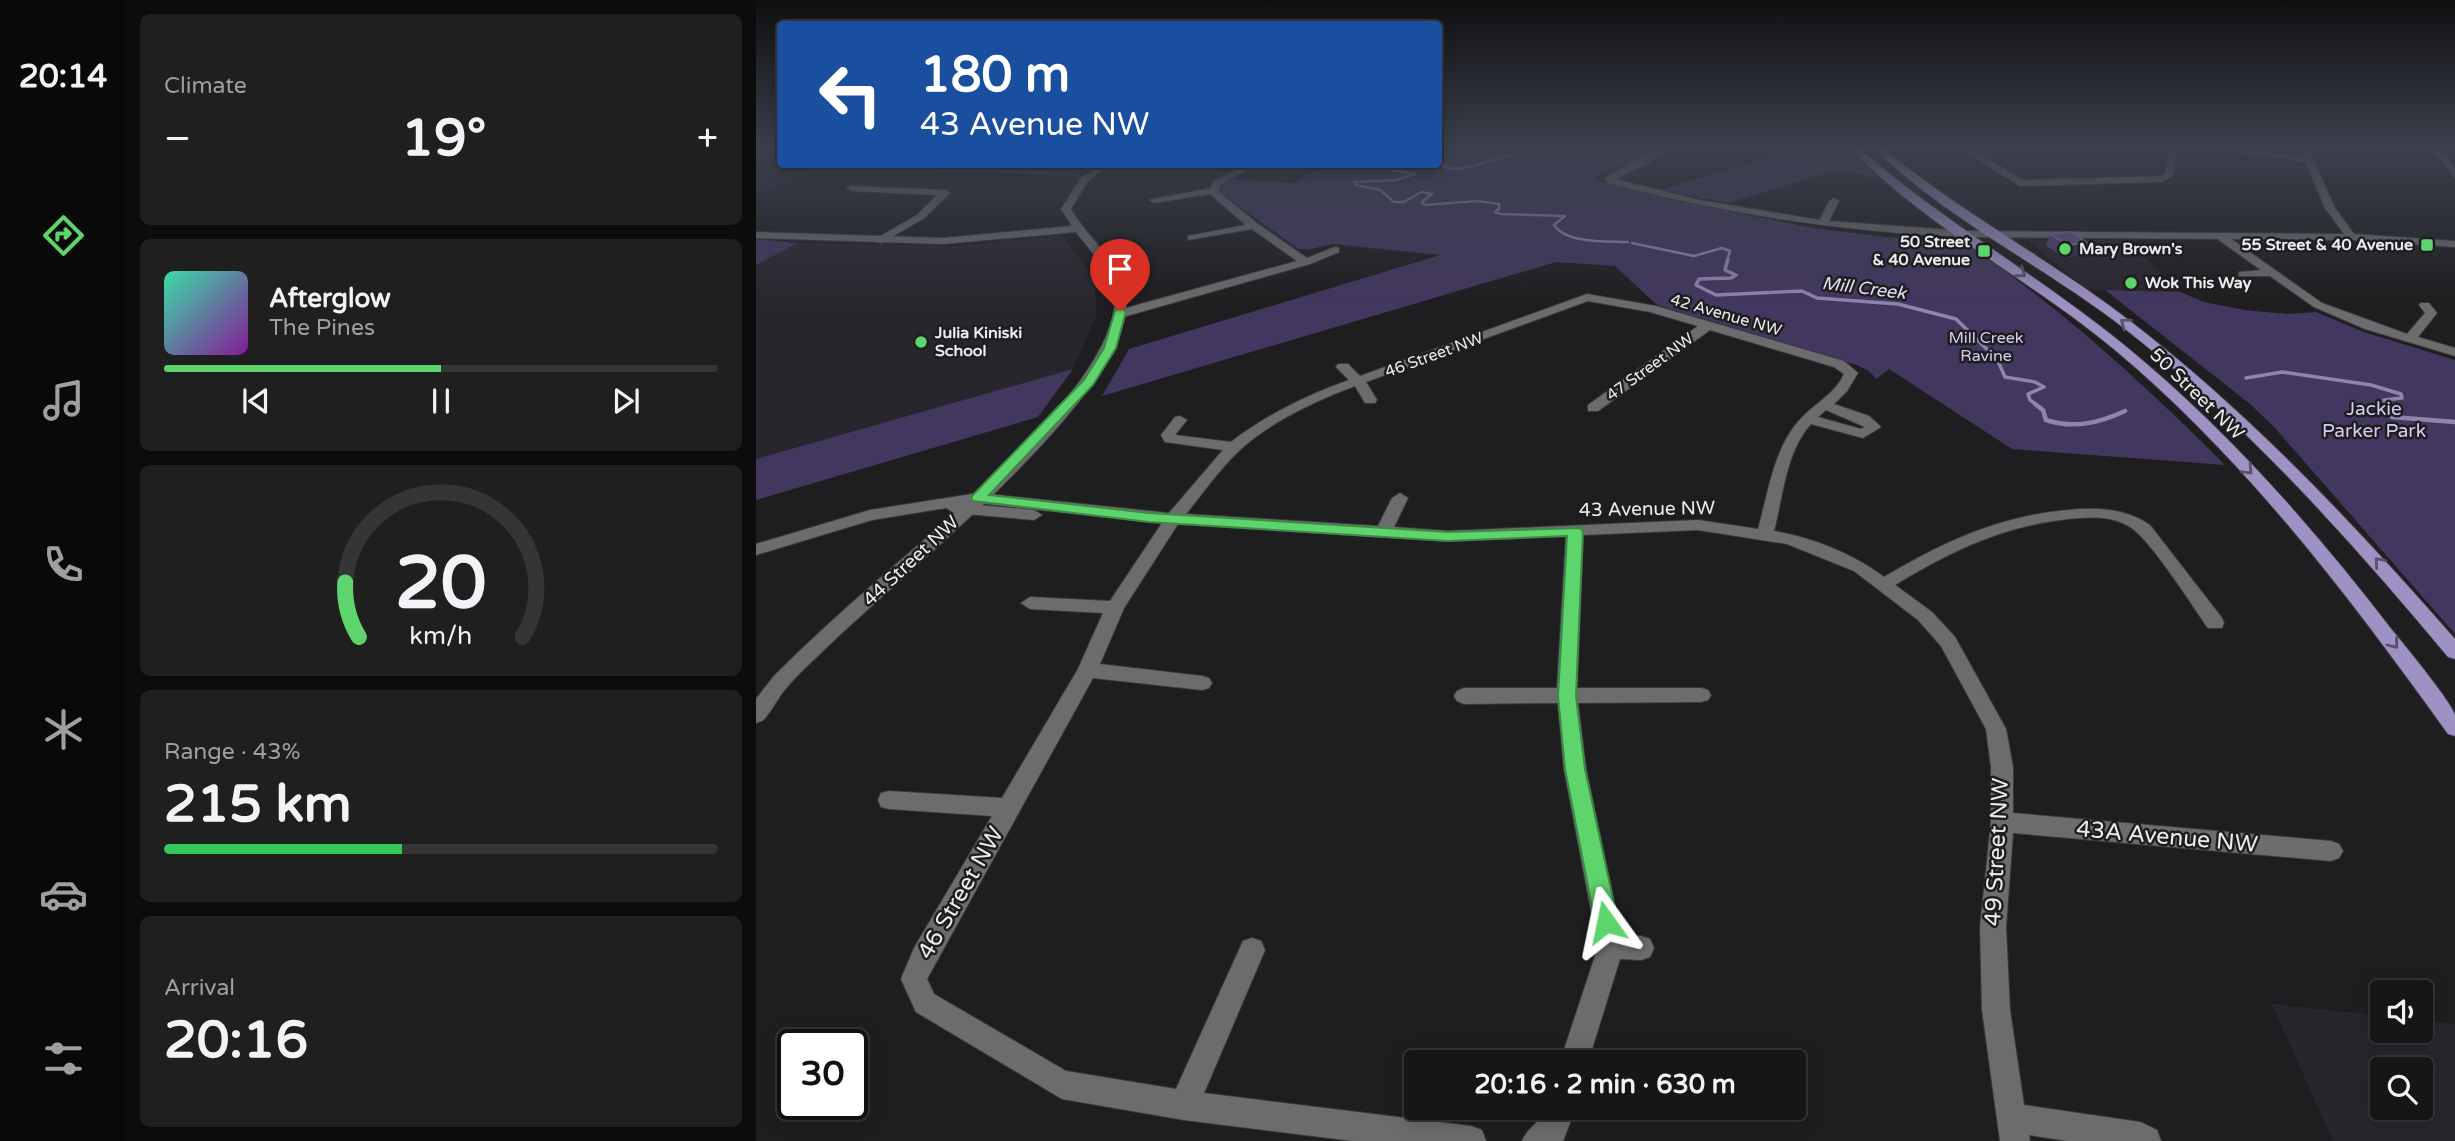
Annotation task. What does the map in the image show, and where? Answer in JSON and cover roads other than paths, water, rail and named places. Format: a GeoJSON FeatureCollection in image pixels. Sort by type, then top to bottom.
{"type":"FeatureCollection","features":[{"type":"Feature","properties":{"kind":"main road","name":"50 Street NW"},"geometry":{"type":"LineString","coordinates":[[1920,201],[2053,296],[2120,348],[2210,431],[2293,519],[2344,581],[2455,728]]}},
{"type":"Feature","properties":{"kind":"main road","name":"50 Street NW"},"geometry":{"type":"LineString","coordinates":[[1948,201],[2122,320],[2238,417],[2373,555],[2455,652]]}},
{"type":"Feature","properties":{"kind":"street"},"geometry":{"type":"LineString","coordinates":[[881,240],[920,217],[936,201]]}},
{"type":"Feature","properties":{"kind":"street"},"geometry":{"type":"LineString","coordinates":[[756,236],[943,241],[1076,229],[1066,209],[1070,201]]}},
{"type":"Feature","properties":{"kind":"street"},"geometry":{"type":"LineString","coordinates":[[1223,201],[1306,262]]}},
{"type":"Feature","properties":{"kind":"street"},"geometry":{"type":"LineString","coordinates":[[1703,201],[1870,230],[1998,235],[2351,237],[2455,244]]}},
{"type":"Feature","properties":{"kind":"street"},"geometry":{"type":"LineString","coordinates":[[1823,224],[1834,201]]}},
{"type":"Feature","properties":{"kind":"street"},"geometry":{"type":"LineString","coordinates":[[2327,201],[2351,237]]}},
{"type":"Feature","properties":{"kind":"street"},"geometry":{"type":"LineString","coordinates":[[1192,238],[1254,226]]}},
{"type":"Feature","properties":{"kind":"street","name":"44 Street NW"},"geometry":{"type":"LineString","coordinates":[[756,715],[781,681],[972,504],[1089,383],[1110,348],[1119,314],[1117,282],[1103,255],[1076,229]]}},
{"type":"Feature","properties":{"kind":"street"},"geometry":{"type":"LineString","coordinates":[[2220,236],[2318,305],[2455,352]]}},
{"type":"Feature","properties":{"kind":"street"},"geometry":{"type":"LineString","coordinates":[[1119,314],[1306,262],[1335,250]]}},
{"type":"Feature","properties":{"kind":"street"},"geometry":{"type":"LineString","coordinates":[[2244,274],[2272,273]]}},
{"type":"Feature","properties":{"kind":"street","name":"42 Avenue NW"},"geometry":{"type":"LineString","coordinates":[[1587,297],[1652,309],[1839,365],[1852,373],[1849,382],[1822,404]]}},
{"type":"Feature","properties":{"kind":"street","name":"46 Street NW"},"geometry":{"type":"LineString","coordinates":[[1184,1105],[1062,1085],[925,1003],[914,979],[923,957],[1088,670],[1115,607],[1173,519],[1234,447],[1257,429],[1319,396],[1587,297]]}},
{"type":"Feature","properties":{"kind":"street"},"geometry":{"type":"LineString","coordinates":[[2410,338],[2431,313],[2425,305]]}},
{"type":"Feature","properties":{"kind":"street","name":"46 Street NW"},"geometry":{"type":"LineString","coordinates":[[1493,318],[1510,327]]}},
{"type":"Feature","properties":{"kind":"street","name":"47 Street NW"},"geometry":{"type":"LineString","coordinates":[[1593,408],[1707,326]]}},
{"type":"Feature","properties":{"kind":"street","name":"46 Street NW"},"geometry":{"type":"LineString","coordinates":[[1343,368],[1359,382],[1370,400]]}},
{"type":"Feature","properties":{"kind":"street"},"geometry":{"type":"LineString","coordinates":[[1765,534],[1797,432],[1808,419],[1822,404],[1864,419],[1874,426],[1863,434],[1808,419]]}},
{"type":"Feature","properties":{"kind":"street"},"geometry":{"type":"LineString","coordinates":[[1180,421],[1168,435],[1170,439],[1234,447]]}},
{"type":"Feature","properties":{"kind":"street"},"geometry":{"type":"LineString","coordinates":[[1384,532],[1400,498]]}},
{"type":"Feature","properties":{"kind":"street","name":"43 Avenue NW"},"geometry":{"type":"LineString","coordinates":[[756,550],[870,516],[943,505],[972,504],[1126,519],[1149,517],[1448,537],[1698,525],[1791,539],[1860,567],[1884,585]]}},
{"type":"Feature","properties":{"kind":"street"},"geometry":{"type":"LineString","coordinates":[[1884,585],[1958,541],[1995,526],[2033,516],[2085,513],[2118,515],[2133,520],[2144,529],[2215,624]]}},
{"type":"Feature","properties":{"kind":"street"},"geometry":{"type":"LineString","coordinates":[[1575,531],[1567,696],[1575,769],[1611,947],[1578,1050]]}},
{"type":"Feature","properties":{"kind":"street"},"geometry":{"type":"LineString","coordinates":[[756,550],[760,569]]}},
{"type":"Feature","properties":{"kind":"street","name":"49 Street NW"},"geometry":{"type":"LineString","coordinates":[[1884,585],[1925,616],[1948,642],[1996,729],[2002,767],[2002,822],[1993,927],[1996,1010],[2013,1130],[2140,1137],[2146,1141]]}},
{"type":"Feature","properties":{"kind":"street"},"geometry":{"type":"LineString","coordinates":[[1030,603],[1115,607]]}},
{"type":"Feature","properties":{"kind":"street"},"geometry":{"type":"LineString","coordinates":[[1088,670],[1202,683]]}},
{"type":"Feature","properties":{"kind":"street"},"geometry":{"type":"LineString","coordinates":[[1464,696],[1701,695]]}},
{"type":"Feature","properties":{"kind":"street","name":"46 Street NW"},"geometry":{"type":"LineString","coordinates":[[889,800],[1009,808]]}},
{"type":"Feature","properties":{"kind":"street","name":"43A Avenue NW"},"geometry":{"type":"LineString","coordinates":[[2002,822],[2331,852]]}},
{"type":"Feature","properties":{"kind":"street"},"geometry":{"type":"LineString","coordinates":[[1611,947],[1641,948]]}},
{"type":"Feature","properties":{"kind":"street"},"geometry":{"type":"LineString","coordinates":[[1252,950],[1184,1105],[1471,1141]]}},
{"type":"Feature","properties":{"kind":"waterway","name":"Mill Creek"},"geometry":{"type":"LineString","coordinates":[[1393,201],[1405,201]]}},
{"type":"Feature","properties":{"kind":"waterway","name":"Mill Creek"},"geometry":{"type":"LineString","coordinates":[[1423,201],[1425,205],[1475,201]]}},
{"type":"Feature","properties":{"kind":"waterway","name":"Mill Creek"},"geometry":{"type":"LineString","coordinates":[[1480,201],[1499,204],[1499,209],[1495,212],[1501,214],[1565,216],[1554,225],[1568,236],[1628,242]]}},
{"type":"Feature","properties":{"kind":"waterway","name":"Mill Creek"},"geometry":{"type":"LineString","coordinates":[[1632,243],[1694,256],[1722,248],[1730,251],[1727,261]]}},
{"type":"Feature","properties":{"kind":"waterway","name":"Mill Creek"},"geometry":{"type":"LineString","coordinates":[[1728,259],[1725,270],[1736,275],[1731,278],[1699,279],[1696,285],[1716,295],[1802,291],[1817,298],[1898,304],[1956,319],[1997,359],[2005,377],[2035,382],[2044,387],[2028,394],[2030,400],[2037,405]]}},
{"type":"Feature","properties":{"kind":"waterway","name":"Mill Creek"},"geometry":{"type":"LineString","coordinates":[[2246,378],[2282,372],[2371,385],[2401,394],[2402,398],[2384,400],[2385,405]]}},
{"type":"Feature","properties":{"kind":"waterway","name":"Mill Creek"},"geometry":{"type":"LineString","coordinates":[[2035,404],[2043,410],[2046,420],[2066,424],[2106,419],[2125,411]]}},
{"type":"Feature","properties":{"kind":"waterway","name":"Mill Creek"},"geometry":{"type":"LineString","coordinates":[[2385,404],[2392,417],[2455,422]]}},
{"type":"Feature","properties":{"kind":"place","name":"55 Street & 40 Avenue"},"geometry":{"type":"Point","coordinates":[2427,245]}},
{"type":"Feature","properties":{"kind":"place","name":"Mary Brown's"},"geometry":{"type":"Point","coordinates":[2065,249]}},
{"type":"Feature","properties":{"kind":"place","name":"50 Street & 40 Avenue"},"geometry":{"type":"Point","coordinates":[1984,251]}},
{"type":"Feature","properties":{"kind":"place","name":"Wok This Way"},"geometry":{"type":"Point","coordinates":[2131,283]}},
{"type":"Feature","properties":{"kind":"place","name":"Julia Kiniski School"},"geometry":{"type":"Point","coordinates":[921,342]}},
{"type":"Feature","properties":{"kind":"park label","name":"Mill Creek Ravine"},"geometry":{"type":"Point","coordinates":[1986,347]}},
{"type":"Feature","properties":{"kind":"park label","name":"Jackie Parker Park"},"geometry":{"type":"Point","coordinates":[2374,420]}}]}
